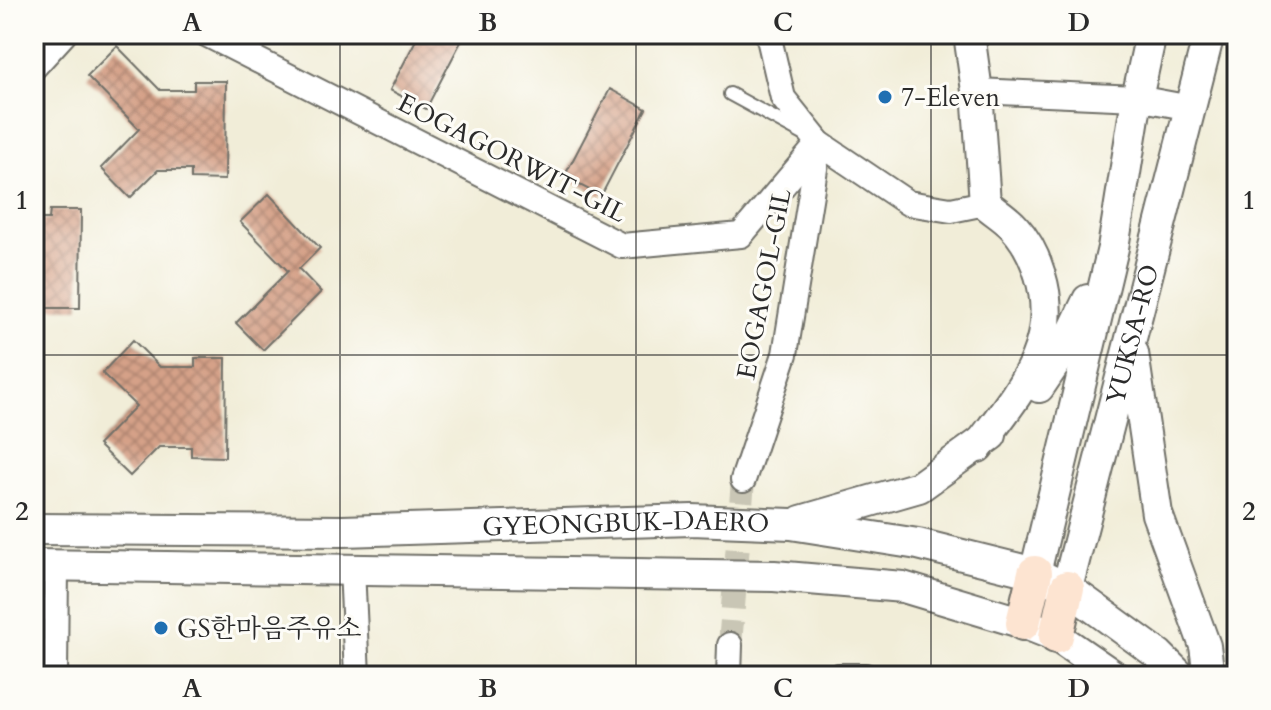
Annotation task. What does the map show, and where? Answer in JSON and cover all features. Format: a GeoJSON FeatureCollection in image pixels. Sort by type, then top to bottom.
{"type":"FeatureCollection","features":[{"type":"Feature","properties":{"kind":"main road","name":"YUKSA-RO"},"geometry":{"type":"LineString","coordinates":[[1023,623],[1035,573]]}},
{"type":"Feature","properties":{"kind":"main road","name":"YUKSA-RO"},"geometry":{"type":"LineString","coordinates":[[1056,636],[1067,588]]}},
{"type":"Feature","properties":{"kind":"street"},"geometry":{"type":"LineString","coordinates":[[34,67],[64,34]]}},
{"type":"Feature","properties":{"kind":"street","name":"EOGAGORWIT-GIL"},"geometry":{"type":"LineString","coordinates":[[206,34],[622,246],[741,235],[819,143]]}},
{"type":"Feature","properties":{"kind":"street"},"geometry":{"type":"LineString","coordinates":[[768,34],[783,98],[819,143],[908,203],[951,210],[985,203]]}},
{"type":"Feature","properties":{"kind":"street"},"geometry":{"type":"LineString","coordinates":[[969,34],[977,91],[985,203],[1014,227],[1034,257],[1047,296],[1046,331],[1038,357],[1022,387],[978,447]]}},
{"type":"Feature","properties":{"kind":"street","name":"YUKSA-RO"},"geometry":{"type":"LineString","coordinates":[[1035,573],[1113,248],[1137,98],[1151,34]]}},
{"type":"Feature","properties":{"kind":"street","name":"YUKSA-RO"},"geometry":{"type":"LineString","coordinates":[[1067,588],[1209,34]]}},
{"type":"Feature","properties":{"kind":"street"},"geometry":{"type":"LineString","coordinates":[[977,91],[1137,98],[1191,108]]}},
{"type":"Feature","properties":{"kind":"street","name":"EOGAGOL-GIL"},"geometry":{"type":"LineString","coordinates":[[743,480],[785,354],[819,143]]}},
{"type":"Feature","properties":{"kind":"street"},"geometry":{"type":"LineString","coordinates":[[791,524],[919,487],[978,447],[1032,398],[1064,350],[1113,248]]}},
{"type":"Feature","properties":{"kind":"street"},"geometry":{"type":"LineString","coordinates":[[1131,337],[1157,514],[1205,646],[1209,676]]}},
{"type":"Feature","properties":{"kind":"street","name":"GYEONGBUK-DAERO"},"geometry":{"type":"LineString","coordinates":[[34,529],[343,531],[692,520],[791,524],[918,544],[1035,573],[1067,588],[1159,655],[1180,676]]}},
{"type":"Feature","properties":{"kind":"street"},"geometry":{"type":"LineString","coordinates":[[45,566],[55,676]]}},
{"type":"Feature","properties":{"kind":"street","name":"GYEONGBUK-DAERO"},"geometry":{"type":"LineString","coordinates":[[45,566],[774,576],[903,587],[1056,636],[1114,676]]}},
{"type":"Feature","properties":{"kind":"street"},"geometry":{"type":"LineString","coordinates":[[352,568],[357,676]]}},
{"type":"Feature","properties":{"kind":"street"},"geometry":{"type":"LineString","coordinates":[[729,676],[730,645]]}},
{"type":"Feature","properties":{"kind":"street"},"geometry":{"type":"LineString","coordinates":[[839,676],[865,676]]}},
{"type":"Feature","properties":{"kind":"lane"},"geometry":{"type":"LineString","coordinates":[[730,94],[819,143]]}},
{"type":"Feature","properties":{"kind":"building"},"geometry":{"type":"Polygon","coordinates":[[[419,34],[465,34],[426,109],[390,90],[419,34]]]}},
{"type":"Feature","properties":{"kind":"building"},"geometry":{"type":"Polygon","coordinates":[[[117,46],[160,90],[194,90],[194,81],[226,81],[225,180],[191,179],[191,170],[158,170],[130,198],[101,168],[139,129],[87,76],[117,46]]]}},
{"type":"Feature","properties":{"kind":"building"},"geometry":{"type":"Polygon","coordinates":[[[610,89],[646,109],[601,196],[564,177],[610,89]]]}},
{"type":"Feature","properties":{"kind":"building"},"geometry":{"type":"Polygon","coordinates":[[[269,194],[320,248],[299,269],[321,292],[263,350],[236,323],[288,271],[240,222],[269,194]]]}},
{"type":"Feature","properties":{"kind":"building"},"geometry":{"type":"Polygon","coordinates":[[[50,210],[81,210],[80,308],[46,308],[46,298],[35,298],[34,227],[36,219],[49,219],[50,210]]]}},
{"type":"Feature","properties":{"kind":"building"},"geometry":{"type":"Polygon","coordinates":[[[133,340],[160,367],[195,367],[195,358],[226,358],[225,457],[191,456],[191,447],[159,447],[130,476],[98,445],[136,406],[102,373],[133,340]]]}},
{"type":"Feature","properties":{"kind":"tunnel"},"geometry":{"type":"LineString","coordinates":[[730,645],[743,480]]}},
{"type":"Feature","properties":{"kind":"place","name":"7-Eleven"},"geometry":{"type":"Point","coordinates":[885,97]}},
{"type":"Feature","properties":{"kind":"place","name":"GS한마음주유소"},"geometry":{"type":"Point","coordinates":[161,628]}}]}
